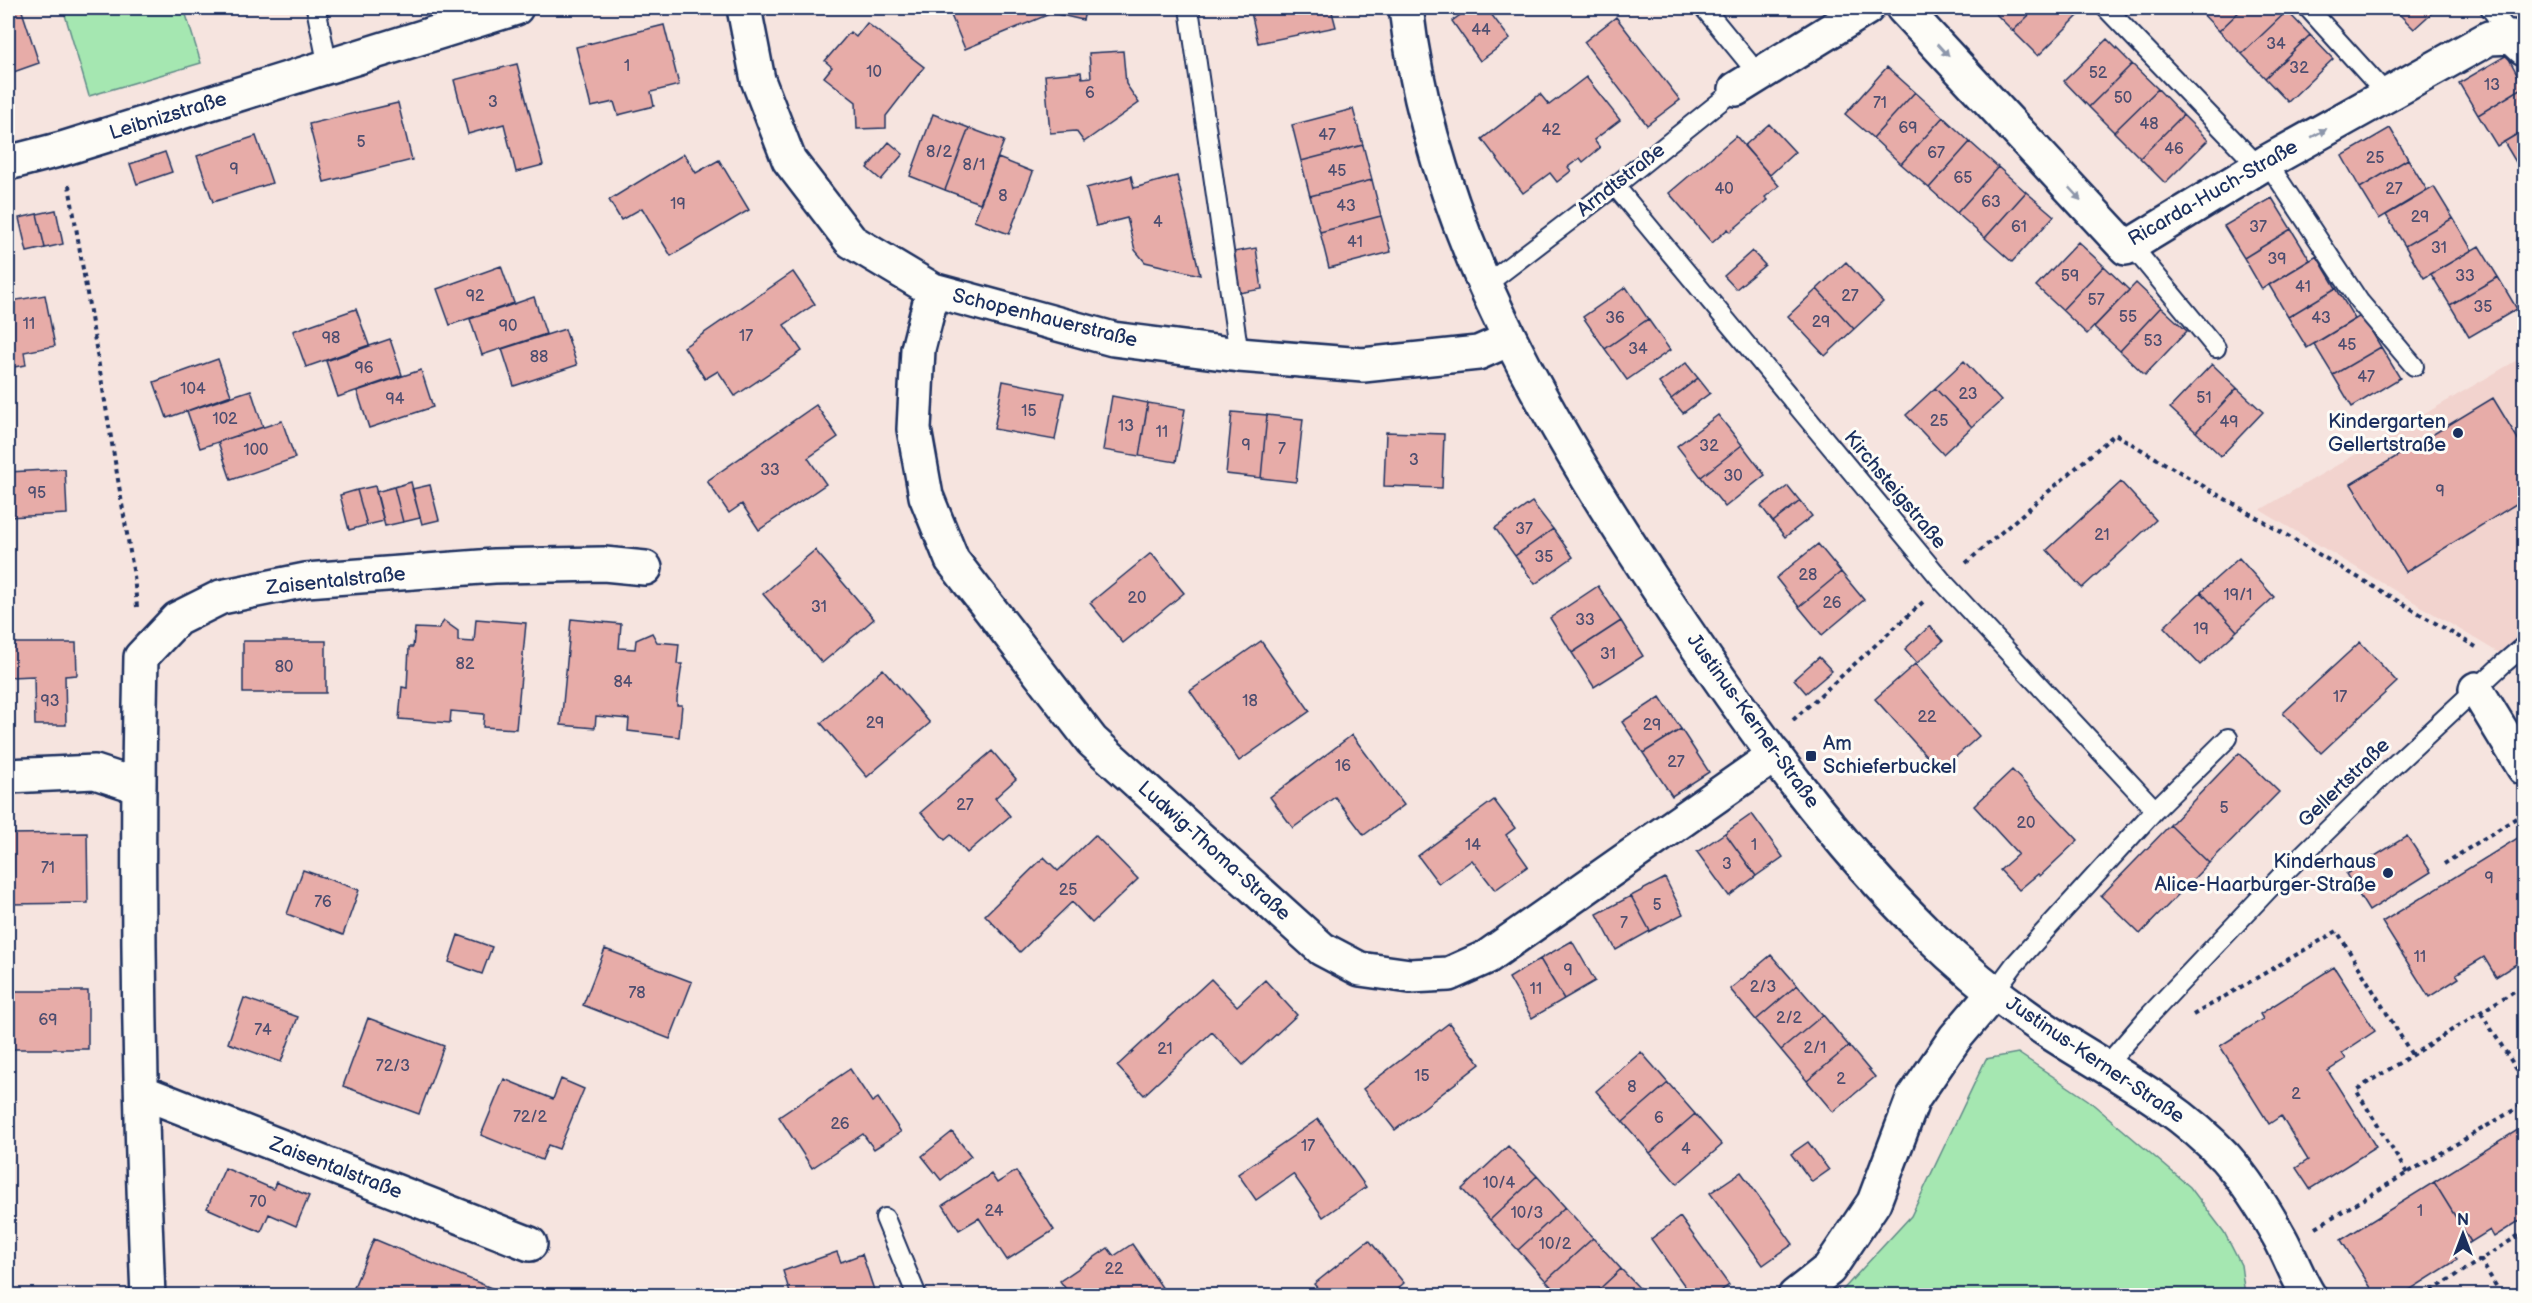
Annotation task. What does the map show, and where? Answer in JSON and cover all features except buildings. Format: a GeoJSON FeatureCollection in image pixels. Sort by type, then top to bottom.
{"type":"FeatureCollection","features":[{"type":"Feature","properties":{"kind":"street","name":"Leibnizstraße"},"geometry":{"type":"LineString","coordinates":[[8,163],[63,149],[516,8]]}},
{"type":"Feature","properties":{"kind":"street","name":"Schopenhauerstraße"},"geometry":{"type":"LineString","coordinates":[[744,8],[758,80],[789,160],[851,241],[933,290],[1113,339],[1239,355],[1363,365],[1478,353],[1510,339]]}},
{"type":"Feature","properties":{"kind":"street","name":"Justinus-Kerner-Straße"},"geometry":{"type":"LineString","coordinates":[[1406,8],[1414,61],[1437,156],[1453,210],[1484,286],[1510,339],[1571,448],[1634,552],[1770,749],[1841,839],[1894,898],[1954,958],[1994,992],[2049,1031],[2185,1120],[2224,1156],[2252,1192],[2281,1240],[2305,1293]]}},
{"type":"Feature","properties":{"kind":"street","name":"Arndtstraße"},"geometry":{"type":"LineString","coordinates":[[1747,81],[1866,8]]}},
{"type":"Feature","properties":{"kind":"street","name":"Ricarda-Huch-Straße"},"geometry":{"type":"LineString","coordinates":[[1903,8],[2126,248],[2263,164],[2488,38],[2518,43]]}},
{"type":"Feature","properties":{"kind":"street","name":"Ludwig-Thoma-Straße"},"geometry":{"type":"LineString","coordinates":[[933,290],[918,349],[914,429],[926,496],[952,560],[1092,741],[1322,949],[1360,969],[1410,976],[1449,974],[1488,957],[1770,749]]}},
{"type":"Feature","properties":{"kind":"street","name":"Zaisentalstraße"},"geometry":{"type":"LineString","coordinates":[[141,657],[177,619],[221,597],[306,580],[494,566],[604,564],[645,568]]}},
{"type":"Feature","properties":{"kind":"street"},"geometry":{"type":"LineString","coordinates":[[141,657],[138,786],[141,1092],[148,1296]]}},
{"type":"Feature","properties":{"kind":"street"},"geometry":{"type":"LineString","coordinates":[[2476,689],[2524,768]]}},
{"type":"Feature","properties":{"kind":"street"},"geometry":{"type":"LineString","coordinates":[[8,776],[95,772],[138,786]]}},
{"type":"Feature","properties":{"kind":"street"},"geometry":{"type":"LineString","coordinates":[[1795,1296],[1829,1269],[1874,1202],[1913,1099],[1955,1038],[1994,992]]}},
{"type":"Feature","properties":{"kind":"street","name":"Zaisentalstraße"},"geometry":{"type":"LineString","coordinates":[[141,1092],[530,1244]]}},
{"type":"Feature","properties":{"kind":"lane"},"geometry":{"type":"LineString","coordinates":[[315,8],[327,67]]}},
{"type":"Feature","properties":{"kind":"lane"},"geometry":{"type":"LineString","coordinates":[[1189,8],[1239,355]]}},
{"type":"Feature","properties":{"kind":"lane"},"geometry":{"type":"LineString","coordinates":[[1704,8],[1747,81]]}},
{"type":"Feature","properties":{"kind":"lane"},"geometry":{"type":"LineString","coordinates":[[2106,8],[2263,164],[2359,301],[2414,366]]}},
{"type":"Feature","properties":{"kind":"lane"},"geometry":{"type":"LineString","coordinates":[[2308,8],[2387,95]]}},
{"type":"Feature","properties":{"kind":"lane"},"geometry":{"type":"LineString","coordinates":[[2490,8],[2518,43]]}},
{"type":"Feature","properties":{"kind":"lane","name":"Arndtstraße"},"geometry":{"type":"LineString","coordinates":[[1484,286],[1747,81]]}},
{"type":"Feature","properties":{"kind":"lane","name":"Kirchsteigstraße"},"geometry":{"type":"LineString","coordinates":[[1615,186],[1943,582],[2155,810]]}},
{"type":"Feature","properties":{"kind":"lane"},"geometry":{"type":"LineString","coordinates":[[2131,245],[2216,348]]}},
{"type":"Feature","properties":{"kind":"lane","name":"Gellertstraße"},"geometry":{"type":"LineString","coordinates":[[2104,1067],[2282,875],[2390,769],[2524,646]]}},
{"type":"Feature","properties":{"kind":"lane"},"geometry":{"type":"LineString","coordinates":[[1994,992],[2014,964],[2155,810],[2228,738]]}},
{"type":"Feature","properties":{"kind":"lane"},"geometry":{"type":"LineString","coordinates":[[885,1218],[917,1296]]}},
{"type":"Feature","properties":{"kind":"path"},"geometry":{"type":"LineString","coordinates":[[63,149],[134,576],[141,657]]}},
{"type":"Feature","properties":{"kind":"path"},"geometry":{"type":"LineString","coordinates":[[1770,749],[1943,582],[2115,434],[2504,663]]}},
{"type":"Feature","properties":{"kind":"path"},"geometry":{"type":"LineString","coordinates":[[2444,864],[2524,813]]}},
{"type":"Feature","properties":{"kind":"path"},"geometry":{"type":"LineString","coordinates":[[2186,1020],[2337,931],[2412,1055]]}},
{"type":"Feature","properties":{"kind":"path"},"geometry":{"type":"LineString","coordinates":[[2407,1173],[2356,1090],[2524,985]]}},
{"type":"Feature","properties":{"kind":"path"},"geometry":{"type":"LineString","coordinates":[[2481,1013],[2524,1082]]}},
{"type":"Feature","properties":{"kind":"path"},"geometry":{"type":"LineString","coordinates":[[2309,1232],[2524,1104]]}},
{"type":"Feature","properties":{"kind":"path"},"geometry":{"type":"LineString","coordinates":[[2424,1296],[2524,1232]]}},
{"type":"Feature","properties":{"kind":"path"},"geometry":{"type":"LineString","coordinates":[[2480,1259],[2502,1296]]}},
{"type":"Feature","properties":{"kind":"shaded area","name":"Kindergarten Gellertstraße"},"geometry":{"type":"Polygon","coordinates":[[[2524,356],[2524,633],[2499,653],[2260,510],[2524,356]]]}},
{"type":"Feature","properties":{"kind":"green space"},"geometry":{"type":"Polygon","coordinates":[[[63,8],[184,8],[201,63],[89,96],[63,8]]]}},
{"type":"Feature","properties":{"kind":"green space"},"geometry":{"type":"Polygon","coordinates":[[[2018,1053],[2088,1100],[2190,1187],[2224,1232],[2241,1265],[2245,1295],[1838,1295],[1911,1216],[1986,1059],[2018,1053]]]}},
{"type":"Feature","properties":{"kind":"place","name":"Kindergarten Gellertstraße"},"geometry":{"type":"Point","coordinates":[2458,433]}},
{"type":"Feature","properties":{"kind":"place","name":"Am Schieferbuckel"},"geometry":{"type":"Point","coordinates":[1811,756]}},
{"type":"Feature","properties":{"kind":"place","name":"Kinderhaus Alice-Haarburger-Straße"},"geometry":{"type":"Point","coordinates":[2388,873]}}]}
